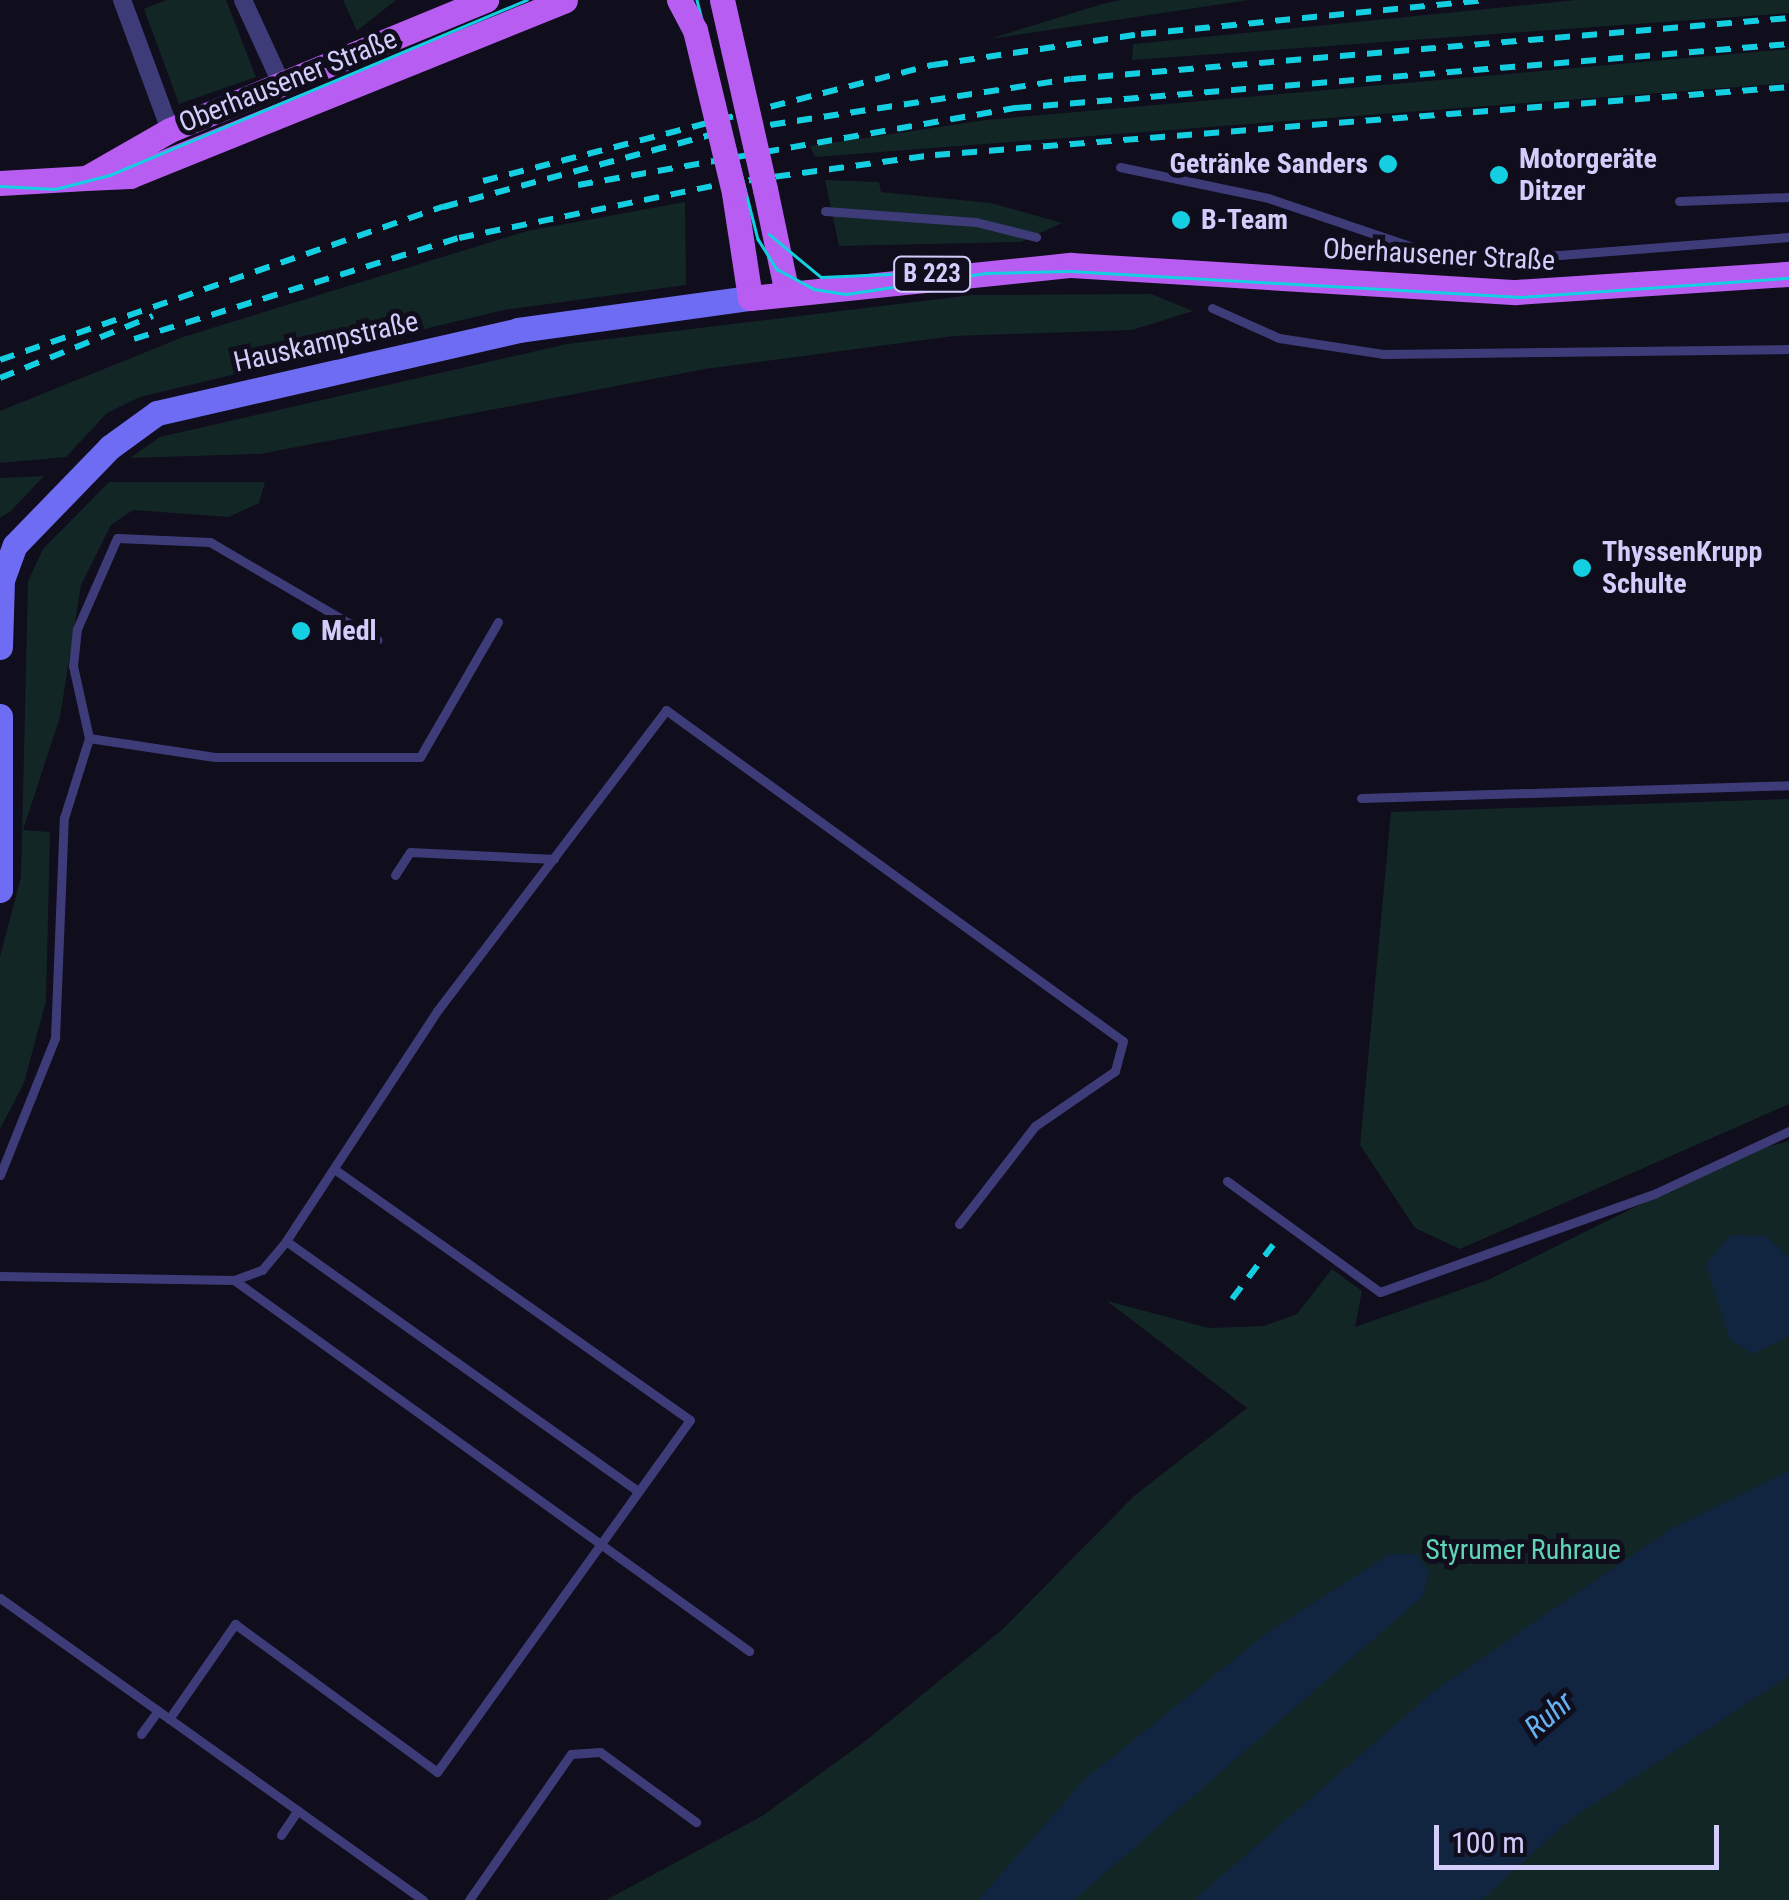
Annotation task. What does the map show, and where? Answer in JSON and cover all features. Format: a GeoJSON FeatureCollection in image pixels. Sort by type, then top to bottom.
{"type":"FeatureCollection","features":[{"type":"Feature","properties":{"kind":"main road","name":"Oberhausener Straße"},"geometry":{"type":"LineString","coordinates":[[86,178],[170,130],[283,88],[486,0]]}},
{"type":"Feature","properties":{"kind":"main road","name":"Oberhausener Straße"},"geometry":{"type":"LineString","coordinates":[[2,189],[130,176],[565,0]]}},
{"type":"Feature","properties":{"kind":"main road"},"geometry":{"type":"LineString","coordinates":[[679,0],[696,30],[734,193],[769,296]]}},
{"type":"Feature","properties":{"kind":"main road"},"geometry":{"type":"LineString","coordinates":[[722,0],[765,189],[769,296]]}},
{"type":"Feature","properties":{"kind":"main road","name":"Oberhausener Straße"},"geometry":{"type":"LineString","coordinates":[[769,296],[992,267],[1096,266],[1516,292],[1789,274]]}},
{"type":"Feature","properties":{"kind":"main road","name":"Hauskampstraße"},"geometry":{"type":"LineString","coordinates":[[0,647],[2,592],[9,554],[36,522],[136,424],[194,402],[518,330],[769,296]]}},
{"type":"Feature","properties":{"kind":"main road"},"geometry":{"type":"LineString","coordinates":[[0,716],[0,890]]}},
{"type":"Feature","properties":{"kind":"street"},"geometry":{"type":"LineString","coordinates":[[122,0],[170,130]]}},
{"type":"Feature","properties":{"kind":"street"},"geometry":{"type":"LineString","coordinates":[[242,0],[283,88]]}},
{"type":"Feature","properties":{"kind":"lane"},"geometry":{"type":"LineString","coordinates":[[1120,168],[1198,179],[1422,250],[1560,256],[1789,238]]}},
{"type":"Feature","properties":{"kind":"lane"},"geometry":{"type":"LineString","coordinates":[[1678,202],[1789,197]]}},
{"type":"Feature","properties":{"kind":"lane"},"geometry":{"type":"LineString","coordinates":[[825,211],[976,222],[1036,237]]}},
{"type":"Feature","properties":{"kind":"lane"},"geometry":{"type":"LineString","coordinates":[[1212,308],[1280,338],[1382,354],[1789,349]]}},
{"type":"Feature","properties":{"kind":"lane"},"geometry":{"type":"LineString","coordinates":[[0,1175],[55,1038],[64,818],[89,738],[74,666],[77,630],[117,538],[210,542],[378,640]]}},
{"type":"Feature","properties":{"kind":"lane"},"geometry":{"type":"LineString","coordinates":[[89,738],[215,756],[420,756],[498,622]]}},
{"type":"Feature","properties":{"kind":"lane"},"geometry":{"type":"LineString","coordinates":[[0,1276],[234,1280],[262,1270],[336,1170],[437,1012],[666,710],[1118,1035],[1124,1054],[1115,1071],[1035,1126],[959,1224]]}},
{"type":"Feature","properties":{"kind":"lane"},"geometry":{"type":"LineString","coordinates":[[1361,798],[1789,784]]}},
{"type":"Feature","properties":{"kind":"lane"},"geometry":{"type":"LineString","coordinates":[[394,875],[410,852],[554,858]]}},
{"type":"Feature","properties":{"kind":"lane"},"geometry":{"type":"LineString","coordinates":[[1228,1181],[1380,1292],[1656,1193],[1789,1131]]}},
{"type":"Feature","properties":{"kind":"lane"},"geometry":{"type":"LineString","coordinates":[[169,1718],[236,1624],[437,1772],[690,1420],[336,1170]]}},
{"type":"Feature","properties":{"kind":"lane"},"geometry":{"type":"LineString","coordinates":[[286,1240],[638,1491]]}},
{"type":"Feature","properties":{"kind":"lane"},"geometry":{"type":"LineString","coordinates":[[234,1280],[749,1652]]}},
{"type":"Feature","properties":{"kind":"lane"},"geometry":{"type":"LineString","coordinates":[[0,1598],[424,1900]]}},
{"type":"Feature","properties":{"kind":"lane"},"geometry":{"type":"LineString","coordinates":[[141,1734],[158,1711]]}},
{"type":"Feature","properties":{"kind":"lane"},"geometry":{"type":"LineString","coordinates":[[468,1900],[571,1754],[600,1752],[696,1822]]}},
{"type":"Feature","properties":{"kind":"lane"},"geometry":{"type":"LineString","coordinates":[[281,1835],[298,1810]]}},
{"type":"Feature","properties":{"kind":"green space"},"geometry":{"type":"Polygon","coordinates":[[[166,0],[226,0],[256,77],[179,104],[144,9],[166,0]]]}},
{"type":"Feature","properties":{"kind":"green space"},"geometry":{"type":"Polygon","coordinates":[[[343,0],[396,0],[357,31],[343,0]]]}},
{"type":"Feature","properties":{"kind":"green space"},"geometry":{"type":"Polygon","coordinates":[[[1121,0],[1249,0],[989,39],[1102,4],[1121,0]]]}},
{"type":"Feature","properties":{"kind":"green space"},"geometry":{"type":"Polygon","coordinates":[[[1576,0],[1789,0],[1789,13],[1132,60],[1133,44],[1576,0]]]}},
{"type":"Feature","properties":{"kind":"green space"},"geometry":{"type":"Polygon","coordinates":[[[1789,49],[1789,83],[815,157],[810,146],[986,120],[1789,49]]]}},
{"type":"Feature","properties":{"kind":"green space"},"geometry":{"type":"Polygon","coordinates":[[[825,180],[879,182],[881,192],[991,203],[1062,223],[1021,242],[839,246],[825,180]]]}},
{"type":"Feature","properties":{"kind":"green space"},"geometry":{"type":"Polygon","coordinates":[[[685,202],[686,285],[504,310],[140,397],[107,413],[66,457],[0,463],[0,411],[183,337],[527,231],[685,202]]]}},
{"type":"Feature","properties":{"kind":"green space"},"geometry":{"type":"Polygon","coordinates":[[[1151,294],[1193,311],[1132,330],[954,336],[705,369],[260,454],[130,458],[160,437],[567,344],[972,295],[1151,294]]]}},
{"type":"Feature","properties":{"kind":"green space"},"geometry":{"type":"Polygon","coordinates":[[[44,476],[11,511],[0,518],[0,478],[44,476]]]}},
{"type":"Feature","properties":{"kind":"green space"},"geometry":{"type":"Polygon","coordinates":[[[109,482],[265,482],[259,503],[229,517],[133,510],[111,525],[81,585],[60,717],[23,830],[50,832],[46,1001],[24,1083],[0,1129],[0,957],[21,877],[28,581],[43,549],[109,482]]]}},
{"type":"Feature","properties":{"kind":"green space"},"geometry":{"type":"Polygon","coordinates":[[[1789,799],[1789,1104],[1460,1249],[1415,1228],[1360,1145],[1391,812],[1789,799]]]}},
{"type":"Feature","properties":{"kind":"green space","name":"Styrumer Ruhraue"},"geometry":{"type":"Polygon","coordinates":[[[1789,1141],[1789,1900],[606,1900],[762,1816],[864,1742],[1003,1629],[1134,1496],[1247,1408],[1107,1301],[1209,1328],[1264,1326],[1297,1314],[1332,1269],[1362,1291],[1355,1327],[1488,1280],[1744,1153],[1789,1141]]]}},
{"type":"Feature","properties":{"kind":"water"},"geometry":{"type":"Polygon","coordinates":[[[1731,1235],[1766,1236],[1789,1257],[1789,1336],[1753,1354],[1730,1340],[1706,1264],[1731,1235]]]}},
{"type":"Feature","properties":{"kind":"water","name":"Ruhr"},"geometry":{"type":"Polygon","coordinates":[[[1789,1471],[1789,1676],[1572,1818],[1481,1900],[1194,1900],[1434,1691],[1672,1528],[1789,1471]]]}},
{"type":"Feature","properties":{"kind":"water"},"geometry":{"type":"Polygon","coordinates":[[[1390,1554],[1416,1554],[1429,1571],[1423,1596],[1074,1900],[978,1900],[1085,1779],[1267,1633],[1390,1554]]]}},
{"type":"Feature","properties":{"kind":"tram line"},"geometry":{"type":"LineString","coordinates":[[0,186],[55,189],[110,175],[527,0]]}},
{"type":"Feature","properties":{"kind":"tram line"},"geometry":{"type":"LineString","coordinates":[[697,0],[758,239],[777,269],[814,289],[846,294],[987,273],[1070,271],[1521,297],[1789,278]]}},
{"type":"Feature","properties":{"kind":"tram line"},"geometry":{"type":"LineString","coordinates":[[769,234],[821,277],[891,274]]}},
{"type":"Feature","properties":{"kind":"railway"},"geometry":{"type":"LineString","coordinates":[[483,181],[933,65],[1141,34],[1486,0]]}},
{"type":"Feature","properties":{"kind":"railway"},"geometry":{"type":"LineString","coordinates":[[0,360],[443,207],[717,133],[1071,79],[1789,18]]}},
{"type":"Feature","properties":{"kind":"railway"},"geometry":{"type":"LineString","coordinates":[[578,185],[1016,108],[1789,44]]}},
{"type":"Feature","properties":{"kind":"railway"},"geometry":{"type":"LineString","coordinates":[[134,339],[459,238],[722,184],[935,155],[1789,87]]}},
{"type":"Feature","properties":{"kind":"railway"},"geometry":{"type":"LineString","coordinates":[[0,378],[153,316]]}},
{"type":"Feature","properties":{"kind":"railway"},"geometry":{"type":"LineString","coordinates":[[1232,1299],[1273,1245]]}},
{"type":"Feature","properties":{"kind":"place","name":"Getränke Sanders"},"geometry":{"type":"Point","coordinates":[1388,164]}},
{"type":"Feature","properties":{"kind":"place","name":"Motorgeräte Ditzer"},"geometry":{"type":"Point","coordinates":[1499,175]}},
{"type":"Feature","properties":{"kind":"place","name":"B-Team"},"geometry":{"type":"Point","coordinates":[1181,220]}},
{"type":"Feature","properties":{"kind":"place","name":"ThyssenKrupp Schulte"},"geometry":{"type":"Point","coordinates":[1582,568]}},
{"type":"Feature","properties":{"kind":"place","name":"Medl"},"geometry":{"type":"Point","coordinates":[301,631]}}]}
